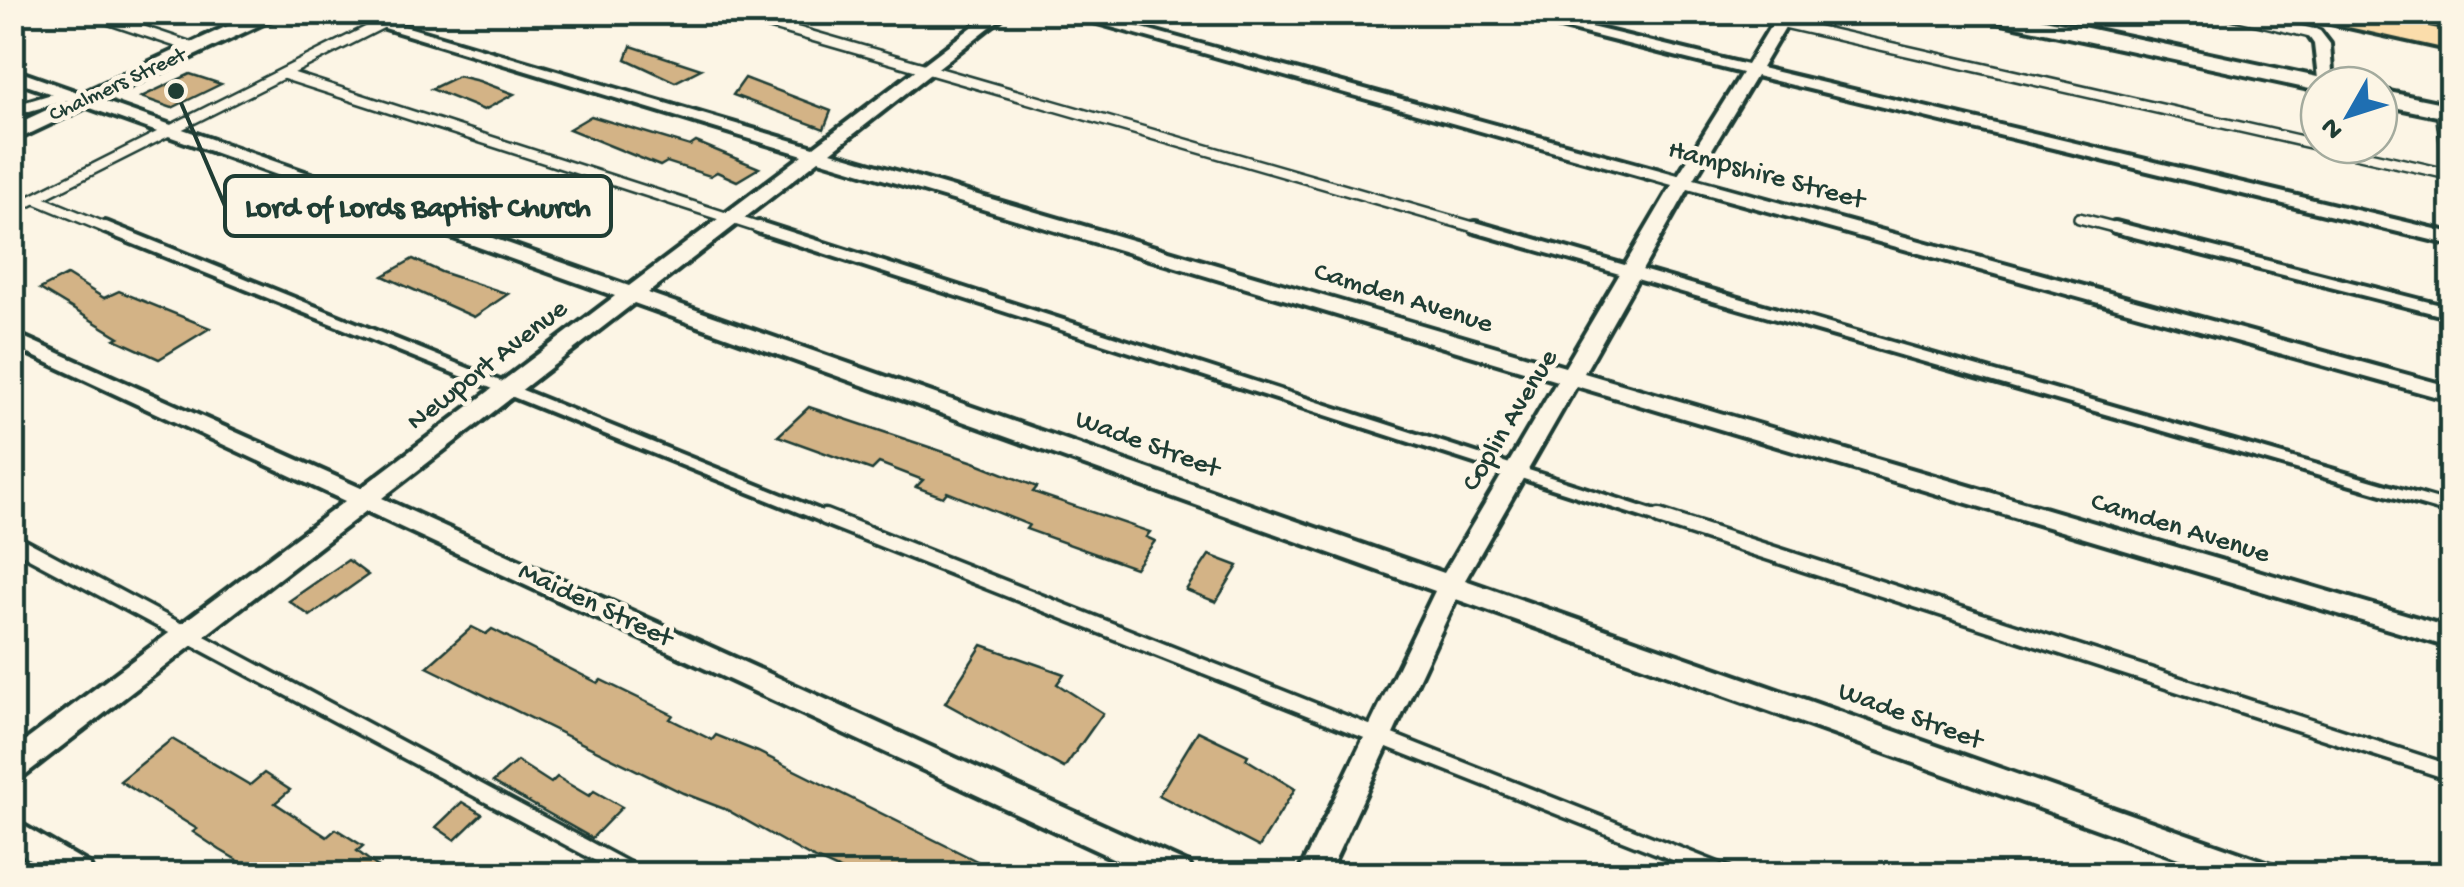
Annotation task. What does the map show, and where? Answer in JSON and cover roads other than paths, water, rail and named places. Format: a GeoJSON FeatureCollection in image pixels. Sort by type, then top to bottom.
{"type":"FeatureCollection","features":[{"type":"Feature","properties":{"kind":"highway"},"geometry":{"type":"LineString","coordinates":[[2385,12],[2452,27]]}},
{"type":"Feature","properties":{"kind":"highway"},"geometry":{"type":"LineString","coordinates":[[2316,23],[2452,42]]}},
{"type":"Feature","properties":{"kind":"main road","name":"Chalmers Street"},"geometry":{"type":"LineString","coordinates":[[12,135],[78,97],[278,12]]}},
{"type":"Feature","properties":{"kind":"main road"},"geometry":{"type":"LineString","coordinates":[[1979,12],[2058,21],[2299,79]]}},
{"type":"Feature","properties":{"kind":"main road"},"geometry":{"type":"LineString","coordinates":[[2399,104],[2447,121]]}},
{"type":"Feature","properties":{"kind":"street","name":"Camden Avenue"},"geometry":{"type":"LineString","coordinates":[[339,12],[2452,638]]}},
{"type":"Feature","properties":{"kind":"street","name":"Newport Avenue"},"geometry":{"type":"LineString","coordinates":[[12,768],[1002,12]]}},
{"type":"Feature","properties":{"kind":"street","name":"Hampshire Street"},"geometry":{"type":"LineString","coordinates":[[1065,12],[2452,394]]}},
{"type":"Feature","properties":{"kind":"street"},"geometry":{"type":"LineString","coordinates":[[1508,12],[2452,240]]}},
{"type":"Feature","properties":{"kind":"street","name":"Coplin Avenue"},"geometry":{"type":"LineString","coordinates":[[1313,874],[1450,585],[1683,182],[1784,18]]}},
{"type":"Feature","properties":{"kind":"street"},"geometry":{"type":"LineString","coordinates":[[2316,23],[2323,65]]}},
{"type":"Feature","properties":{"kind":"street","name":"Wade Street"},"geometry":{"type":"LineString","coordinates":[[12,74],[2260,874]]}},
{"type":"Feature","properties":{"kind":"street"},"geometry":{"type":"LineString","coordinates":[[12,110],[78,97]]}},
{"type":"Feature","properties":{"kind":"street","name":"Maiden Street"},"geometry":{"type":"LineString","coordinates":[[12,338],[1178,874]]}},
{"type":"Feature","properties":{"kind":"street"},"geometry":{"type":"LineString","coordinates":[[12,832],[78,874]]}},
{"type":"Feature","properties":{"kind":"lane"},"geometry":{"type":"LineString","coordinates":[[87,12],[198,49]]}},
{"type":"Feature","properties":{"kind":"lane"},"geometry":{"type":"LineString","coordinates":[[12,210],[405,12]]}},
{"type":"Feature","properties":{"kind":"lane"},"geometry":{"type":"LineString","coordinates":[[729,12],[2452,509]]}},
{"type":"Feature","properties":{"kind":"lane"},"geometry":{"type":"LineString","coordinates":[[1736,12],[1784,18],[2299,140]]}},
{"type":"Feature","properties":{"kind":"lane"},"geometry":{"type":"LineString","coordinates":[[2223,12],[2316,23]]}},
{"type":"Feature","properties":{"kind":"lane"},"geometry":{"type":"LineString","coordinates":[[283,74],[2452,773]]}},
{"type":"Feature","properties":{"kind":"lane"},"geometry":{"type":"LineString","coordinates":[[2447,121],[2446,150],[2452,151]]}},
{"type":"Feature","properties":{"kind":"lane"},"geometry":{"type":"LineString","coordinates":[[2399,163],[2452,175]]}},
{"type":"Feature","properties":{"kind":"lane"},"geometry":{"type":"LineString","coordinates":[[36,199],[506,391],[1727,874]]}},
{"type":"Feature","properties":{"kind":"lane"},"geometry":{"type":"LineString","coordinates":[[2079,218],[2452,312]]}},
{"type":"Feature","properties":{"kind":"lane"},"geometry":{"type":"LineString","coordinates":[[12,541],[635,874]]}},
{"type":"Feature","properties":{"kind":"place","name":"Lord of Lords Baptist Church"},"geometry":{"type":"Point","coordinates":[176,91]}}]}
